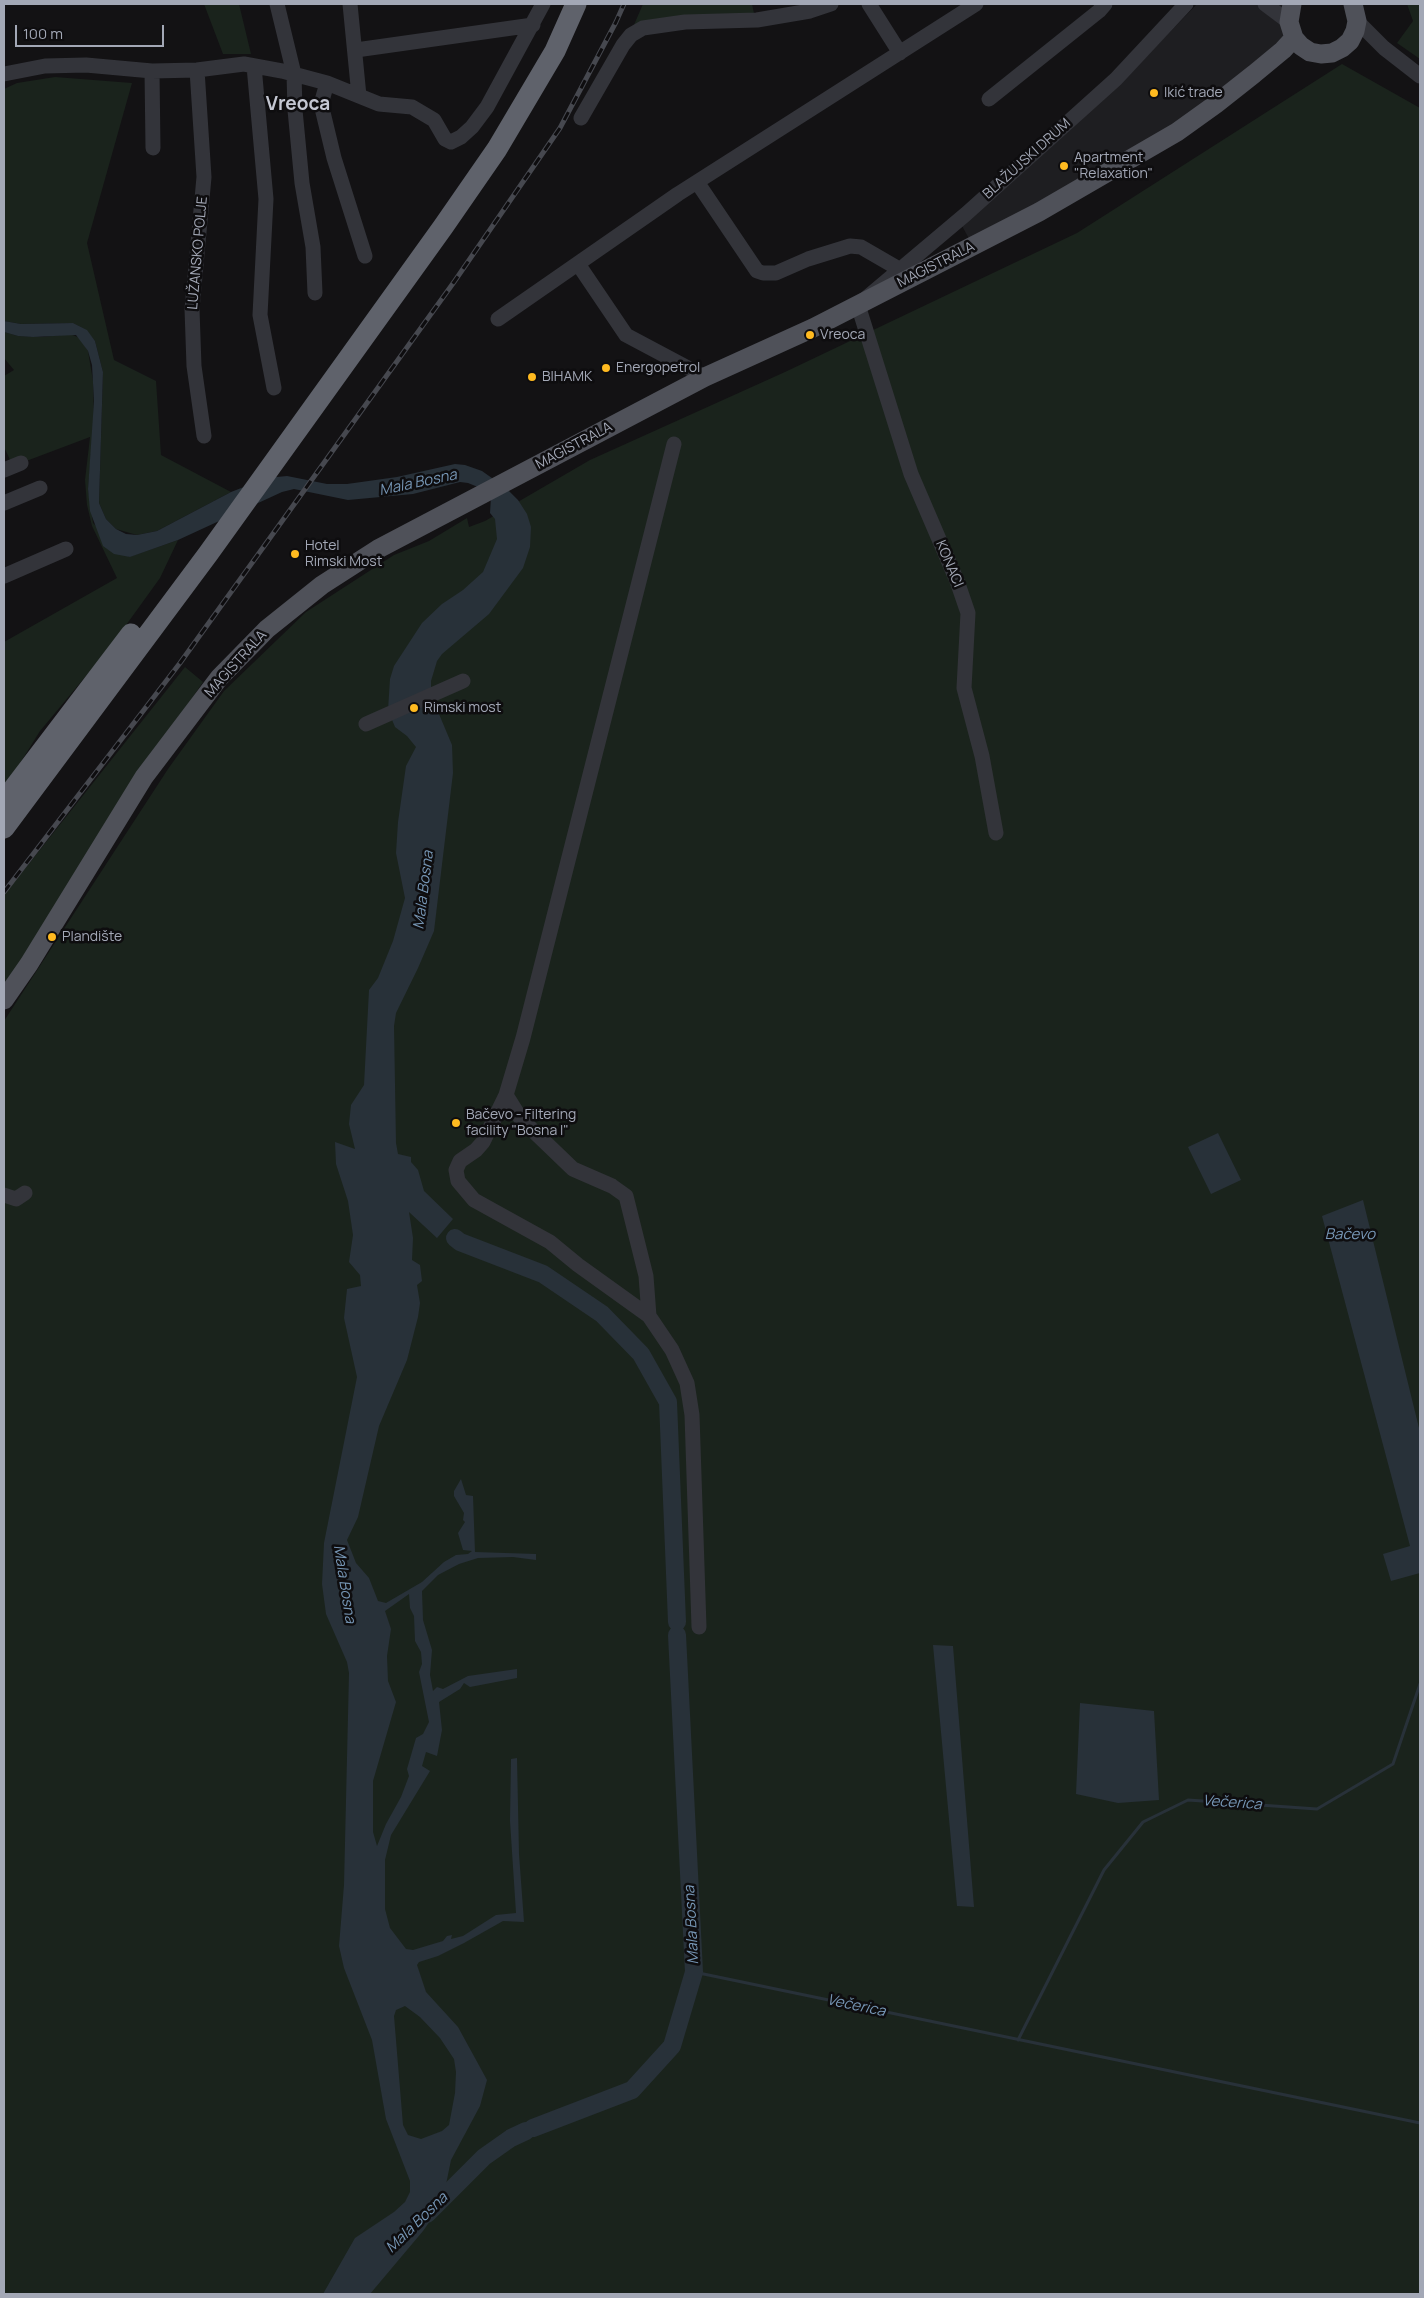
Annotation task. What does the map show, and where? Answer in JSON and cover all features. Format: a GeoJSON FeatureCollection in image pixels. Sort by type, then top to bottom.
{"type":"FeatureCollection","features":[{"type":"Feature","properties":{"kind":"highway"},"geometry":{"type":"LineString","coordinates":[[261,470],[504,114],[544,43],[563,4]]}},
{"type":"Feature","properties":{"kind":"highway"},"geometry":{"type":"LineString","coordinates":[[4,828],[261,470],[497,148],[554,51],[576,4]]}},
{"type":"Feature","properties":{"kind":"highway"},"geometry":{"type":"LineString","coordinates":[[4,801],[202,552]]}},
{"type":"Feature","properties":{"kind":"main road"},"geometry":{"type":"LineString","coordinates":[[1292,4],[1292,39],[1310,52],[1326,53],[1342,48],[1350,41],[1355,32],[1355,12]]}},
{"type":"Feature","properties":{"kind":"main road","name":"MAGISTRALA"},"geometry":{"type":"LineString","coordinates":[[4,1000],[29,964],[144,777],[218,678],[267,629],[322,585],[378,549],[705,377],[813,328],[1039,212],[1176,132],[1216,104],[1292,39]]}},
{"type":"Feature","properties":{"kind":"street"},"geometry":{"type":"LineString","coordinates":[[277,4],[294,74],[294,110],[302,183],[313,247],[315,293]]}},
{"type":"Feature","properties":{"kind":"street"},"geometry":{"type":"LineString","coordinates":[[350,4],[359,96]]}},
{"type":"Feature","properties":{"kind":"street"},"geometry":{"type":"LineString","coordinates":[[4,74],[45,66],[86,66],[152,71],[197,70],[244,64],[327,83],[380,104],[412,107],[434,120],[445,139],[454,141],[472,127],[487,107],[543,4]]}},
{"type":"Feature","properties":{"kind":"street"},"geometry":{"type":"LineString","coordinates":[[581,118],[623,45],[631,35],[644,28],[685,22],[757,20],[810,11],[831,4]]}},
{"type":"Feature","properties":{"kind":"street"},"geometry":{"type":"LineString","coordinates":[[869,4],[900,54]]}},
{"type":"Feature","properties":{"kind":"street"},"geometry":{"type":"LineString","coordinates":[[498,319],[697,182],[976,4]]}},
{"type":"Feature","properties":{"kind":"street"},"geometry":{"type":"LineString","coordinates":[[989,99],[1099,11],[1105,4]]}},
{"type":"Feature","properties":{"kind":"street","name":"BLAŽUJSKI DRUM"},"geometry":{"type":"LineString","coordinates":[[858,305],[966,214],[1121,74],[1186,4]]}},
{"type":"Feature","properties":{"kind":"street"},"geometry":{"type":"LineString","coordinates":[[1265,4],[1292,39]]}},
{"type":"Feature","properties":{"kind":"street"},"geometry":{"type":"LineString","coordinates":[[1355,12],[1384,48],[1420,76]]}},
{"type":"Feature","properties":{"kind":"street"},"geometry":{"type":"LineString","coordinates":[[356,50],[533,24]]}},
{"type":"Feature","properties":{"kind":"street"},"geometry":{"type":"LineString","coordinates":[[1350,41],[1384,48]]}},
{"type":"Feature","properties":{"kind":"street"},"geometry":{"type":"LineString","coordinates":[[254,66],[266,199],[260,315],[274,388]]}},
{"type":"Feature","properties":{"kind":"street","name":"LUŽANSKO POLJE"},"geometry":{"type":"LineString","coordinates":[[197,70],[204,177],[192,309],[194,366],[204,436]]}},
{"type":"Feature","properties":{"kind":"street"},"geometry":{"type":"LineString","coordinates":[[152,71],[153,148]]}},
{"type":"Feature","properties":{"kind":"street"},"geometry":{"type":"LineString","coordinates":[[327,83],[321,104],[336,168],[366,256]]}},
{"type":"Feature","properties":{"kind":"street"},"geometry":{"type":"LineString","coordinates":[[697,182],[757,271],[776,273],[808,259],[850,246],[861,247],[899,269]]}},
{"type":"Feature","properties":{"kind":"street"},"geometry":{"type":"LineString","coordinates":[[578,264],[626,335],[705,377]]}},
{"type":"Feature","properties":{"kind":"street","name":"KONACI"},"geometry":{"type":"LineString","coordinates":[[858,305],[911,474],[957,580],[968,613],[964,688],[982,756],[996,833]]}},
{"type":"Feature","properties":{"kind":"street"},"geometry":{"type":"LineString","coordinates":[[674,444],[525,1028],[506,1095],[483,1142],[476,1150],[460,1161],[456,1170],[458,1181],[474,1200],[550,1242],[578,1265],[649,1316],[672,1350],[687,1383],[692,1415],[699,1626]]}},
{"type":"Feature","properties":{"kind":"street"},"geometry":{"type":"LineString","coordinates":[[4,470],[21,463]]}},
{"type":"Feature","properties":{"kind":"street"},"geometry":{"type":"LineString","coordinates":[[4,503],[40,488]]}},
{"type":"Feature","properties":{"kind":"street"},"geometry":{"type":"LineString","coordinates":[[4,576],[66,549]]}},
{"type":"Feature","properties":{"kind":"street"},"geometry":{"type":"LineString","coordinates":[[366,724],[463,681]]}},
{"type":"Feature","properties":{"kind":"street"},"geometry":{"type":"LineString","coordinates":[[506,1095],[522,1119],[572,1169],[612,1186],[626,1196],[646,1276],[649,1316]]}},
{"type":"Feature","properties":{"kind":"street"},"geometry":{"type":"LineString","coordinates":[[4,1196],[16,1199],[25,1193]]}},
{"type":"Feature","properties":{"kind":"shaded area"},"geometry":{"type":"Polygon","coordinates":[[[204,4],[239,4],[251,54],[223,54],[204,4]]]}},
{"type":"Feature","properties":{"kind":"shaded area"},"geometry":{"type":"Polygon","coordinates":[[[643,4],[752,4],[755,18],[630,34],[643,4]]]}},
{"type":"Feature","properties":{"kind":"shaded area"},"geometry":{"type":"Polygon","coordinates":[[[1197,4],[1292,4],[1294,38],[1216,104],[973,246],[961,224],[1128,75],[1197,4]]]}},
{"type":"Feature","properties":{"kind":"shaded area"},"geometry":{"type":"Polygon","coordinates":[[[1407,4],[1420,4],[1420,59],[1397,43],[1413,21],[1407,4]]]}},
{"type":"Feature","properties":{"kind":"shaded area"},"geometry":{"type":"Polygon","coordinates":[[[1342,64],[1420,108],[1420,2294],[4,2294],[4,1021],[168,769],[224,691],[306,612],[394,555],[429,541],[467,518],[469,527],[485,521],[590,460],[785,372],[1077,233],[1342,64]]]}},
{"type":"Feature","properties":{"kind":"shaded area"},"geometry":{"type":"Polygon","coordinates":[[[55,77],[132,83],[87,243],[114,360],[156,381],[161,455],[231,492],[157,531],[137,535],[116,529],[106,519],[99,503],[103,372],[95,341],[86,330],[73,323],[21,324],[4,321],[4,89],[17,83],[55,77]]]}},
{"type":"Feature","properties":{"kind":"shaded area"},"geometry":{"type":"Polygon","coordinates":[[[4,332],[18,336],[43,337],[70,334],[80,338],[88,351],[93,381],[94,417],[88,489],[93,523],[129,557],[178,540],[160,578],[111,646],[40,731],[4,789],[4,642],[117,578],[92,526],[87,505],[85,480],[90,437],[13,466],[4,447],[4,376],[14,370],[4,358],[4,332]]]}},
{"type":"Feature","properties":{"kind":"shaded area"},"geometry":{"type":"Polygon","coordinates":[[[185,667],[203,682],[132,786],[4,990],[4,895],[185,667]]]}},
{"type":"Feature","properties":{"kind":"water"},"geometry":{"type":"Polygon","coordinates":[[[4,321],[21,324],[73,323],[87,330],[95,341],[103,372],[99,503],[106,519],[116,529],[126,534],[137,535],[157,531],[231,492],[267,478],[287,476],[327,484],[347,484],[397,477],[455,464],[465,465],[482,471],[506,488],[518,500],[527,514],[531,527],[530,547],[523,568],[489,614],[442,654],[437,661],[431,681],[431,695],[452,745],[453,773],[434,931],[396,1013],[394,1026],[396,1143],[398,1154],[411,1157],[411,1162],[418,1170],[424,1191],[453,1219],[437,1238],[409,1212],[413,1238],[412,1260],[420,1265],[422,1281],[417,1285],[420,1303],[418,1317],[407,1360],[379,1426],[358,1517],[347,1540],[356,1563],[369,1578],[378,1601],[386,1603],[422,1582],[444,1562],[456,1555],[468,1554],[472,1551],[463,1550],[458,1533],[465,1522],[463,1520],[464,1513],[454,1496],[454,1491],[461,1479],[466,1495],[473,1496],[475,1552],[536,1554],[536,1560],[513,1557],[478,1558],[459,1564],[438,1575],[422,1591],[423,1620],[432,1650],[430,1675],[433,1691],[437,1687],[443,1689],[468,1676],[517,1669],[517,1678],[470,1687],[464,1683],[460,1689],[439,1702],[442,1730],[437,1756],[426,1752],[422,1766],[430,1771],[391,1835],[385,1860],[385,1909],[390,1928],[406,1949],[413,1950],[443,1941],[447,1936],[452,1935],[451,1939],[463,1936],[496,1915],[516,1913],[510,1821],[511,1759],[517,1758],[519,1854],[524,1922],[503,1921],[464,1943],[438,1956],[419,1962],[417,1965],[426,1992],[458,2027],[487,2080],[480,2106],[451,2160],[442,2204],[423,2231],[370,2294],[323,2294],[355,2238],[394,2212],[405,2202],[410,2192],[410,2181],[386,2119],[372,2040],[344,1968],[339,1946],[344,1885],[349,1673],[347,1662],[326,1614],[322,1584],[324,1543],[357,1377],[344,1318],[347,1289],[361,1286],[360,1275],[349,1262],[353,1235],[348,1201],[336,1164],[335,1142],[355,1149],[349,1124],[351,1105],[364,1085],[369,990],[378,978],[393,941],[405,898],[396,853],[398,822],[406,766],[416,747],[407,736],[395,727],[388,710],[390,679],[394,666],[422,623],[442,604],[463,590],[483,572],[497,539],[495,519],[490,513],[491,497],[483,489],[460,482],[413,494],[348,500],[294,489],[282,492],[178,540],[130,557],[114,554],[103,546],[90,511],[88,489],[94,401],[92,365],[88,351],[76,335],[33,337],[18,336],[4,332],[4,321]],[[409,1594],[385,1611],[391,1629],[387,1656],[388,1681],[396,1702],[373,1781],[373,1832],[377,1846],[409,1776],[407,1769],[416,1738],[423,1734],[429,1722],[419,1672],[422,1664],[421,1652],[415,1641],[414,1616],[410,1608],[409,1594]],[[405,2006],[396,2010],[394,2016],[403,2125],[408,2135],[421,2139],[442,2131],[449,2125],[455,2093],[456,2072],[454,2059],[440,2038],[420,2017],[405,2006]]]}},
{"type":"Feature","properties":{"kind":"water"},"geometry":{"type":"Polygon","coordinates":[[[1218,1133],[1241,1180],[1211,1194],[1188,1147],[1218,1133]]]}},
{"type":"Feature","properties":{"kind":"water","name":"Bačevo"},"geometry":{"type":"Polygon","coordinates":[[[1363,1200],[1420,1432],[1420,1573],[1391,1581],[1383,1554],[1410,1546],[1322,1216],[1363,1200]]]}},
{"type":"Feature","properties":{"kind":"water"},"geometry":{"type":"Polygon","coordinates":[[[933,1645],[953,1646],[974,1907],[957,1906],[933,1645]]]}},
{"type":"Feature","properties":{"kind":"water"},"geometry":{"type":"Polygon","coordinates":[[[1080,1703],[1154,1711],[1159,1800],[1118,1803],[1076,1794],[1080,1703]]]}},
{"type":"Feature","properties":{"kind":"waterway","name":"Mala Bosna"},"geometry":{"type":"LineString","coordinates":[[455,1238],[460,1242],[543,1274],[602,1314],[641,1354],[668,1402],[677,1622]]}},
{"type":"Feature","properties":{"kind":"waterway","name":"Mala Bosna"},"geometry":{"type":"LineString","coordinates":[[533,2128],[632,2090],[672,2046],[694,1972],[677,1635]]}},
{"type":"Feature","properties":{"kind":"waterway","name":"Večerica"},"geometry":{"type":"LineString","coordinates":[[1018,2040],[1104,1870],[1143,1822],[1188,1800],[1317,1809],[1393,1764],[1420,1684]]}},
{"type":"Feature","properties":{"kind":"waterway","name":"Večerica"},"geometry":{"type":"LineString","coordinates":[[694,1972],[1420,2123]]}},
{"type":"Feature","properties":{"kind":"waterway","name":"Mala Bosna"},"geometry":{"type":"LineString","coordinates":[[427,2214],[484,2157],[511,2138],[526,2131]]}},
{"type":"Feature","properties":{"kind":"railway"},"geometry":{"type":"LineString","coordinates":[[4,892],[180,663],[454,282],[560,128],[624,4]]}},
{"type":"Feature","properties":{"kind":"place","name":"Ikić trade"},"geometry":{"type":"Point","coordinates":[1154,93]}},
{"type":"Feature","properties":{"kind":"place","name":"Apartment \"Relaxation\""},"geometry":{"type":"Point","coordinates":[1064,166]}},
{"type":"Feature","properties":{"kind":"place","name":"Vreoca"},"geometry":{"type":"Point","coordinates":[810,335]}},
{"type":"Feature","properties":{"kind":"place","name":"Energopetrol"},"geometry":{"type":"Point","coordinates":[606,368]}},
{"type":"Feature","properties":{"kind":"place","name":"BIHAMK"},"geometry":{"type":"Point","coordinates":[532,377]}},
{"type":"Feature","properties":{"kind":"place","name":"Hotel Rimski Most"},"geometry":{"type":"Point","coordinates":[295,554]}},
{"type":"Feature","properties":{"kind":"place","name":"Rimski most"},"geometry":{"type":"Point","coordinates":[414,708]}},
{"type":"Feature","properties":{"kind":"place","name":"Plandište"},"geometry":{"type":"Point","coordinates":[52,937]}},
{"type":"Feature","properties":{"kind":"place","name":"Bačevo - Filtering facility \"Bosna I\""},"geometry":{"type":"Point","coordinates":[456,1123]}},
{"type":"Feature","properties":{"kind":"district","name":"Vreoca"},"geometry":{"type":"Point","coordinates":[298,105]}}]}
